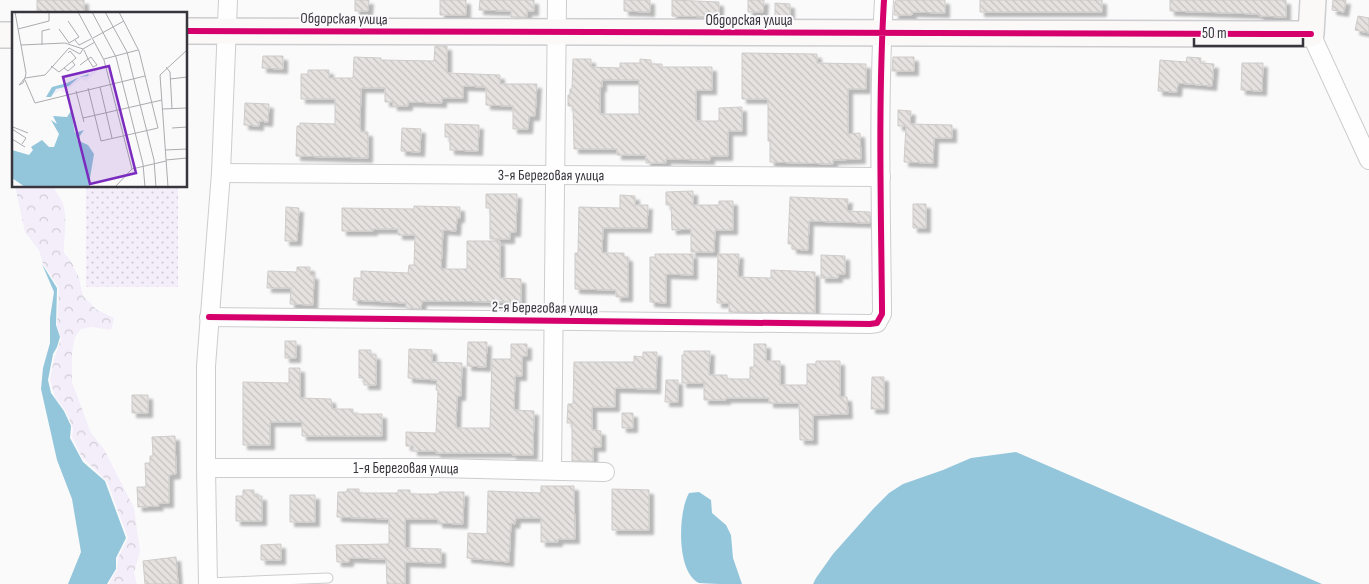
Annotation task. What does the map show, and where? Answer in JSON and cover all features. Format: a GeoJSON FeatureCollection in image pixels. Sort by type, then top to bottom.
{"type":"FeatureCollection","features":[{"type":"Feature","properties":{"kind":"street"},"geometry":{"type":"LineString","coordinates":[[208,583],[206,366],[221,173],[228,0]]}},
{"type":"Feature","properties":{"kind":"street"},"geometry":{"type":"LineString","coordinates":[[552,470],[557,0]]}},
{"type":"Feature","properties":{"kind":"street"},"geometry":{"type":"LineString","coordinates":[[881,177],[884,0]]}},
{"type":"Feature","properties":{"kind":"street"},"geometry":{"type":"LineString","coordinates":[[1314,0],[1312,34],[1369,160]]}},
{"type":"Feature","properties":{"kind":"street","name":"Обдорская улица"},"geometry":{"type":"LineString","coordinates":[[188,31],[1312,34]]}},
{"type":"Feature","properties":{"kind":"street","name":"3-я Береговая улица"},"geometry":{"type":"LineString","coordinates":[[221,173],[881,177]]}},
{"type":"Feature","properties":{"kind":"street","name":"2-я Береговая улица"},"geometry":{"type":"LineString","coordinates":[[209,317],[877,323],[880,319],[882,308],[881,177]]}},
{"type":"Feature","properties":{"kind":"street","name":"1-я Береговая улица"},"geometry":{"type":"LineString","coordinates":[[206,468],[605,472]]}},
{"type":"Feature","properties":{"kind":"lane"},"geometry":{"type":"LineString","coordinates":[[208,583],[328,578]]}},
{"type":"Feature","properties":{"kind":"green space"},"geometry":{"type":"Polygon","coordinates":[[[15,188],[54,188],[64,210],[64,253],[71,261],[79,278],[83,296],[97,310],[114,318],[111,330],[91,327],[81,329],[75,337],[72,352],[72,382],[91,433],[104,449],[134,508],[140,551],[134,573],[137,584],[109,584],[117,570],[118,558],[128,538],[107,481],[82,457],[72,437],[73,429],[71,423],[65,410],[55,397],[50,380],[54,359],[61,339],[57,326],[59,290],[43,264],[39,250],[25,232],[15,188]]]}},
{"type":"Feature","properties":{"kind":"green space"},"geometry":{"type":"Polygon","coordinates":[[[86,188],[178,188],[178,287],[86,287],[86,188]]]}},
{"type":"Feature","properties":{"kind":"water"},"geometry":{"type":"Polygon","coordinates":[[[42,264],[57,288],[56,325],[60,337],[53,354],[48,380],[51,393],[64,411],[71,426],[70,438],[83,462],[105,481],[126,538],[116,558],[116,569],[107,584],[68,584],[81,552],[72,499],[57,460],[41,389],[43,368],[50,343],[50,318],[54,292],[42,264]]]}},
{"type":"Feature","properties":{"kind":"water"},"geometry":{"type":"Polygon","coordinates":[[[1016,452],[1322,584],[813,584],[833,554],[889,493],[903,484],[971,458],[1016,452]]]}},
{"type":"Feature","properties":{"kind":"water"},"geometry":{"type":"Polygon","coordinates":[[[699,492],[711,500],[712,513],[726,525],[731,535],[733,558],[742,584],[699,583],[692,577],[686,567],[681,541],[685,502],[689,493],[699,492]]]}},
{"type":"Feature","properties":{"kind":"building"},"geometry":{"type":"Polygon","coordinates":[[[37,0],[84,0],[84,12],[37,12],[37,0]]]}},
{"type":"Feature","properties":{"kind":"building"},"geometry":{"type":"Polygon","coordinates":[[[355,0],[369,0],[368,11],[355,11],[355,0]]]}},
{"type":"Feature","properties":{"kind":"building"},"geometry":{"type":"Polygon","coordinates":[[[440,0],[466,0],[466,15],[440,15],[440,0]]]}},
{"type":"Feature","properties":{"kind":"building"},"geometry":{"type":"Polygon","coordinates":[[[480,0],[534,0],[534,11],[527,11],[527,17],[511,17],[511,11],[479,10],[480,0]]]}},
{"type":"Feature","properties":{"kind":"building"},"geometry":{"type":"Polygon","coordinates":[[[624,0],[650,0],[650,12],[624,11],[624,0]]]}},
{"type":"Feature","properties":{"kind":"building"},"geometry":{"type":"Polygon","coordinates":[[[672,0],[719,2],[719,17],[672,16],[672,0]]]}},
{"type":"Feature","properties":{"kind":"building"},"geometry":{"type":"Polygon","coordinates":[[[748,0],[764,0],[763,12],[748,12],[748,0]]]}},
{"type":"Feature","properties":{"kind":"building"},"geometry":{"type":"Polygon","coordinates":[[[945,0],[945,13],[912,12],[912,15],[894,15],[895,1],[945,0]]]}},
{"type":"Feature","properties":{"kind":"building"},"geometry":{"type":"Polygon","coordinates":[[[980,0],[1102,0],[1102,12],[980,12],[980,0]]]}},
{"type":"Feature","properties":{"kind":"building"},"geometry":{"type":"Polygon","coordinates":[[[1170,0],[1286,0],[1286,17],[1259,16],[1259,14],[1170,11],[1170,0]]]}},
{"type":"Feature","properties":{"kind":"building"},"geometry":{"type":"Polygon","coordinates":[[[1333,0],[1346,0],[1344,12],[1332,10],[1333,0]]]}},
{"type":"Feature","properties":{"kind":"building"},"geometry":{"type":"Polygon","coordinates":[[[775,3],[790,4],[790,17],[775,17],[775,3]]]}},
{"type":"Feature","properties":{"kind":"building"},"geometry":{"type":"Polygon","coordinates":[[[1358,16],[1369,18],[1369,33],[1355,30],[1358,16]]]}},
{"type":"Feature","properties":{"kind":"building"},"geometry":{"type":"Polygon","coordinates":[[[435,46],[447,46],[447,73],[500,75],[500,84],[537,84],[535,116],[529,116],[528,129],[513,129],[513,106],[486,105],[486,87],[463,86],[463,98],[442,98],[442,103],[408,102],[408,106],[393,106],[393,102],[385,102],[385,88],[361,88],[360,126],[361,132],[368,132],[368,158],[296,156],[297,126],[300,126],[300,123],[335,124],[335,99],[301,99],[301,74],[308,74],[308,70],[329,70],[329,78],[353,78],[354,57],[381,58],[381,60],[434,61],[435,46]]]}},
{"type":"Feature","properties":{"kind":"building"},"geometry":{"type":"Polygon","coordinates":[[[742,53],[817,54],[817,63],[866,64],[866,89],[848,89],[848,134],[860,133],[861,159],[833,160],[833,164],[770,162],[768,99],[742,99],[742,53]]]}},
{"type":"Feature","properties":{"kind":"building"},"geometry":{"type":"Polygon","coordinates":[[[263,56],[283,56],[283,69],[262,68],[263,56]]]}},
{"type":"Feature","properties":{"kind":"building"},"geometry":{"type":"Polygon","coordinates":[[[893,57],[914,57],[914,71],[892,71],[893,57]]]}},
{"type":"Feature","properties":{"kind":"building"},"geometry":{"type":"Polygon","coordinates":[[[1187,57],[1201,58],[1200,63],[1214,64],[1212,86],[1178,83],[1177,92],[1158,91],[1160,60],[1186,62],[1187,57]]]}},
{"type":"Feature","properties":{"kind":"building"},"geometry":{"type":"Polygon","coordinates":[[[573,59],[591,59],[591,67],[620,68],[620,63],[640,63],[640,59],[651,60],[651,64],[662,64],[662,67],[712,67],[712,90],[696,90],[696,121],[719,121],[719,108],[742,107],[742,131],[728,131],[728,156],[710,156],[710,160],[666,159],[666,163],[646,163],[646,155],[617,155],[617,149],[574,149],[573,106],[568,106],[568,95],[570,95],[570,89],[572,89],[573,59]],[[602,80],[602,87],[600,87],[600,114],[639,114],[639,80],[602,80]]]}},
{"type":"Feature","properties":{"kind":"building"},"geometry":{"type":"Polygon","coordinates":[[[1242,63],[1263,63],[1262,91],[1241,90],[1242,63]]]}},
{"type":"Feature","properties":{"kind":"building"},"geometry":{"type":"Polygon","coordinates":[[[245,103],[269,104],[268,122],[259,121],[259,126],[244,125],[245,103]]]}},
{"type":"Feature","properties":{"kind":"building"},"geometry":{"type":"Polygon","coordinates":[[[898,110],[911,111],[910,124],[952,125],[952,138],[934,138],[933,163],[904,162],[906,126],[898,126],[898,110]]]}},
{"type":"Feature","properties":{"kind":"building"},"geometry":{"type":"Polygon","coordinates":[[[445,124],[479,125],[478,151],[450,150],[450,137],[445,137],[445,124]]]}},
{"type":"Feature","properties":{"kind":"building"},"geometry":{"type":"Polygon","coordinates":[[[402,128],[421,129],[420,152],[401,151],[402,128]]]}},
{"type":"Feature","properties":{"kind":"building"},"geometry":{"type":"Polygon","coordinates":[[[693,191],[693,205],[719,205],[719,201],[733,201],[733,230],[715,230],[714,252],[691,252],[691,229],[672,230],[671,205],[666,205],[666,192],[693,191]]]}},
{"type":"Feature","properties":{"kind":"building"},"geometry":{"type":"Polygon","coordinates":[[[486,194],[517,194],[516,232],[510,232],[510,239],[490,239],[490,208],[486,208],[486,194]]]}},
{"type":"Feature","properties":{"kind":"building"},"geometry":{"type":"Polygon","coordinates":[[[620,195],[635,196],[635,205],[648,205],[647,228],[603,228],[602,253],[624,253],[624,257],[628,257],[628,297],[616,297],[616,290],[575,289],[575,253],[578,253],[579,207],[620,208],[620,195]]]}},
{"type":"Feature","properties":{"kind":"building"},"geometry":{"type":"Polygon","coordinates":[[[790,197],[848,199],[847,211],[870,212],[870,223],[809,221],[808,250],[792,249],[792,244],[788,244],[790,197]]]}},
{"type":"Feature","properties":{"kind":"building"},"geometry":{"type":"Polygon","coordinates":[[[913,204],[926,204],[926,228],[913,228],[913,204]]]}},
{"type":"Feature","properties":{"kind":"building"},"geometry":{"type":"Polygon","coordinates":[[[414,206],[460,207],[460,218],[457,218],[456,231],[443,230],[441,269],[467,269],[467,241],[500,241],[500,278],[521,279],[521,302],[422,301],[421,309],[406,308],[406,303],[353,300],[354,278],[361,278],[361,271],[408,273],[409,265],[414,265],[415,235],[398,235],[398,229],[342,231],[342,208],[414,209],[414,206]]]}},
{"type":"Feature","properties":{"kind":"building"},"geometry":{"type":"Polygon","coordinates":[[[286,207],[299,208],[297,241],[285,241],[286,207]]]}},
{"type":"Feature","properties":{"kind":"building"},"geometry":{"type":"Polygon","coordinates":[[[655,254],[693,254],[693,275],[666,274],[666,303],[650,302],[650,257],[655,257],[655,254]]]}},
{"type":"Feature","properties":{"kind":"building"},"geometry":{"type":"Polygon","coordinates":[[[718,254],[739,254],[738,277],[771,278],[771,270],[815,272],[815,313],[729,312],[729,303],[717,303],[718,254]]]}},
{"type":"Feature","properties":{"kind":"building"},"geometry":{"type":"Polygon","coordinates":[[[821,255],[845,256],[845,274],[838,274],[838,278],[821,278],[821,255]]]}},
{"type":"Feature","properties":{"kind":"building"},"geometry":{"type":"Polygon","coordinates":[[[297,267],[310,267],[310,275],[314,275],[313,305],[290,304],[291,288],[267,288],[268,271],[297,272],[297,267]]]}},
{"type":"Feature","properties":{"kind":"building"},"geometry":{"type":"Polygon","coordinates":[[[285,341],[296,341],[296,358],[285,358],[285,341]]]}},
{"type":"Feature","properties":{"kind":"building"},"geometry":{"type":"Polygon","coordinates":[[[468,342],[487,342],[486,367],[467,366],[468,342]]]}},
{"type":"Feature","properties":{"kind":"building"},"geometry":{"type":"Polygon","coordinates":[[[511,344],[527,344],[527,356],[522,356],[522,376],[515,376],[514,410],[534,411],[533,455],[512,455],[512,453],[436,453],[436,451],[413,451],[413,446],[406,446],[406,432],[436,433],[438,390],[436,390],[437,380],[408,378],[409,349],[432,350],[432,362],[462,363],[461,396],[457,396],[456,428],[490,428],[492,359],[511,359],[511,344]]]}},
{"type":"Feature","properties":{"kind":"building"},"geometry":{"type":"Polygon","coordinates":[[[754,344],[766,344],[766,361],[780,361],[780,385],[807,385],[807,364],[816,364],[816,361],[840,361],[840,397],[847,397],[848,414],[813,415],[813,440],[800,440],[799,403],[769,403],[769,398],[704,400],[704,383],[682,383],[682,355],[684,355],[684,351],[710,351],[709,375],[727,375],[727,379],[750,379],[750,367],[754,367],[754,344]]]}},
{"type":"Feature","properties":{"kind":"building"},"geometry":{"type":"Polygon","coordinates":[[[359,350],[371,350],[371,355],[376,355],[376,385],[364,385],[364,378],[359,378],[359,350]]]}},
{"type":"Feature","properties":{"kind":"building"},"geometry":{"type":"Polygon","coordinates":[[[643,352],[657,352],[656,389],[615,388],[615,407],[592,407],[592,430],[601,431],[601,447],[593,447],[593,461],[572,461],[572,423],[567,423],[568,404],[573,404],[574,362],[634,362],[634,356],[643,357],[643,352]]]}},
{"type":"Feature","properties":{"kind":"building"},"geometry":{"type":"Polygon","coordinates":[[[289,368],[300,368],[300,398],[331,399],[332,409],[353,409],[353,414],[382,414],[382,436],[302,436],[302,422],[270,422],[270,445],[243,445],[243,382],[289,383],[289,368]]]}},
{"type":"Feature","properties":{"kind":"building"},"geometry":{"type":"Polygon","coordinates":[[[872,377],[884,377],[884,409],[871,409],[872,377]]]}},
{"type":"Feature","properties":{"kind":"building"},"geometry":{"type":"Polygon","coordinates":[[[666,380],[678,380],[678,402],[665,402],[666,380]]]}},
{"type":"Feature","properties":{"kind":"building"},"geometry":{"type":"Polygon","coordinates":[[[132,395],[148,395],[148,413],[132,413],[132,395]]]}},
{"type":"Feature","properties":{"kind":"building"},"geometry":{"type":"Polygon","coordinates":[[[622,413],[633,413],[633,428],[622,428],[622,413]]]}},
{"type":"Feature","properties":{"kind":"building"},"geometry":{"type":"Polygon","coordinates":[[[175,436],[176,474],[169,475],[169,503],[158,503],[159,506],[138,507],[137,487],[146,487],[145,463],[150,463],[150,456],[153,456],[152,437],[175,436]]]}},
{"type":"Feature","properties":{"kind":"building"},"geometry":{"type":"Polygon","coordinates":[[[541,486],[574,486],[575,539],[541,542],[541,518],[516,518],[515,524],[511,523],[509,562],[467,558],[468,533],[487,534],[488,491],[541,493],[541,486]]]}},
{"type":"Feature","properties":{"kind":"building"},"geometry":{"type":"Polygon","coordinates":[[[347,489],[359,489],[359,493],[398,493],[398,490],[410,490],[410,494],[464,492],[463,524],[438,523],[438,519],[405,519],[405,548],[441,549],[441,563],[405,562],[405,584],[387,584],[386,559],[349,558],[349,562],[337,562],[336,545],[389,544],[389,519],[337,517],[338,492],[347,492],[347,489]]]}},
{"type":"Feature","properties":{"kind":"building"},"geometry":{"type":"Polygon","coordinates":[[[612,489],[649,490],[649,530],[612,530],[612,489]]]}},
{"type":"Feature","properties":{"kind":"building"},"geometry":{"type":"Polygon","coordinates":[[[243,490],[254,490],[254,496],[262,496],[262,521],[236,521],[236,496],[243,496],[243,490]]]}},
{"type":"Feature","properties":{"kind":"building"},"geometry":{"type":"Polygon","coordinates":[[[290,495],[315,495],[315,522],[290,522],[290,495]]]}},
{"type":"Feature","properties":{"kind":"building"},"geometry":{"type":"Polygon","coordinates":[[[281,544],[281,560],[261,560],[261,545],[281,544]]]}},
{"type":"Feature","properties":{"kind":"building"},"geometry":{"type":"Polygon","coordinates":[[[176,557],[178,584],[145,584],[143,561],[176,557]]]}},
{"type":"Feature","properties":{"kind":"cycle path"},"geometry":{"type":"LineString","coordinates":[[209,317],[877,323],[882,314],[880,115],[884,0]]}},
{"type":"Feature","properties":{"kind":"cycle path"},"geometry":{"type":"LineString","coordinates":[[188,31],[1311,34]]}}]}
